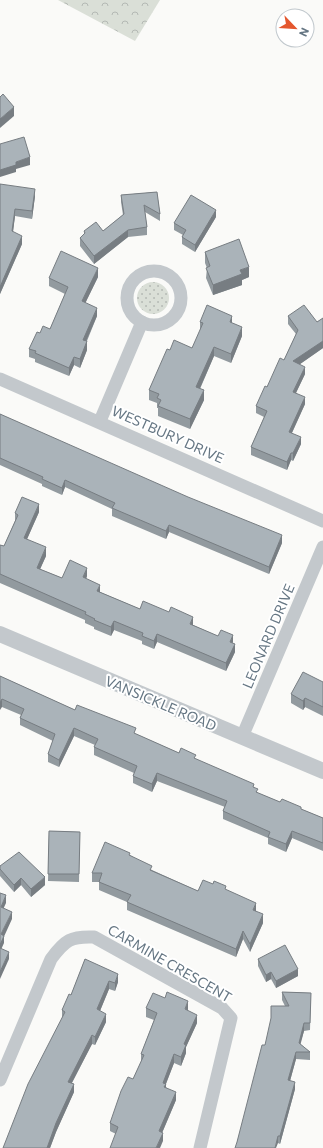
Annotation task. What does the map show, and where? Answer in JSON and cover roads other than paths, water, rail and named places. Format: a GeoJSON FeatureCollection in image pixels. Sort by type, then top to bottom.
{"type":"FeatureCollection","features":[{"type":"Feature","properties":{"kind":"street"},"geometry":{"type":"LineString","coordinates":[[159,271],[168,274],[179,288],[181,297],[180,306],[176,314],[165,322],[151,325],[142,322],[135,318],[127,302],[130,285],[142,273],[159,271]]}},
{"type":"Feature","properties":{"kind":"street"},"geometry":{"type":"LineString","coordinates":[[100,421],[142,322]]}},
{"type":"Feature","properties":{"kind":"street","name":"WESTBURY DRIVE"},"geometry":{"type":"LineString","coordinates":[[0,379],[100,421],[323,521]]}},
{"type":"Feature","properties":{"kind":"street","name":"LEONARD DRIVE"},"geometry":{"type":"LineString","coordinates":[[242,737],[323,547]]}},
{"type":"Feature","properties":{"kind":"street","name":"VANSICKLE ROAD"},"geometry":{"type":"LineString","coordinates":[[0,634],[323,771]]}},
{"type":"Feature","properties":{"kind":"street","name":"CARMINE CRESCENT"},"geometry":{"type":"LineString","coordinates":[[0,1080],[51,959],[61,945],[76,936],[94,937],[222,1008],[231,1018],[200,1148]]}}]}
